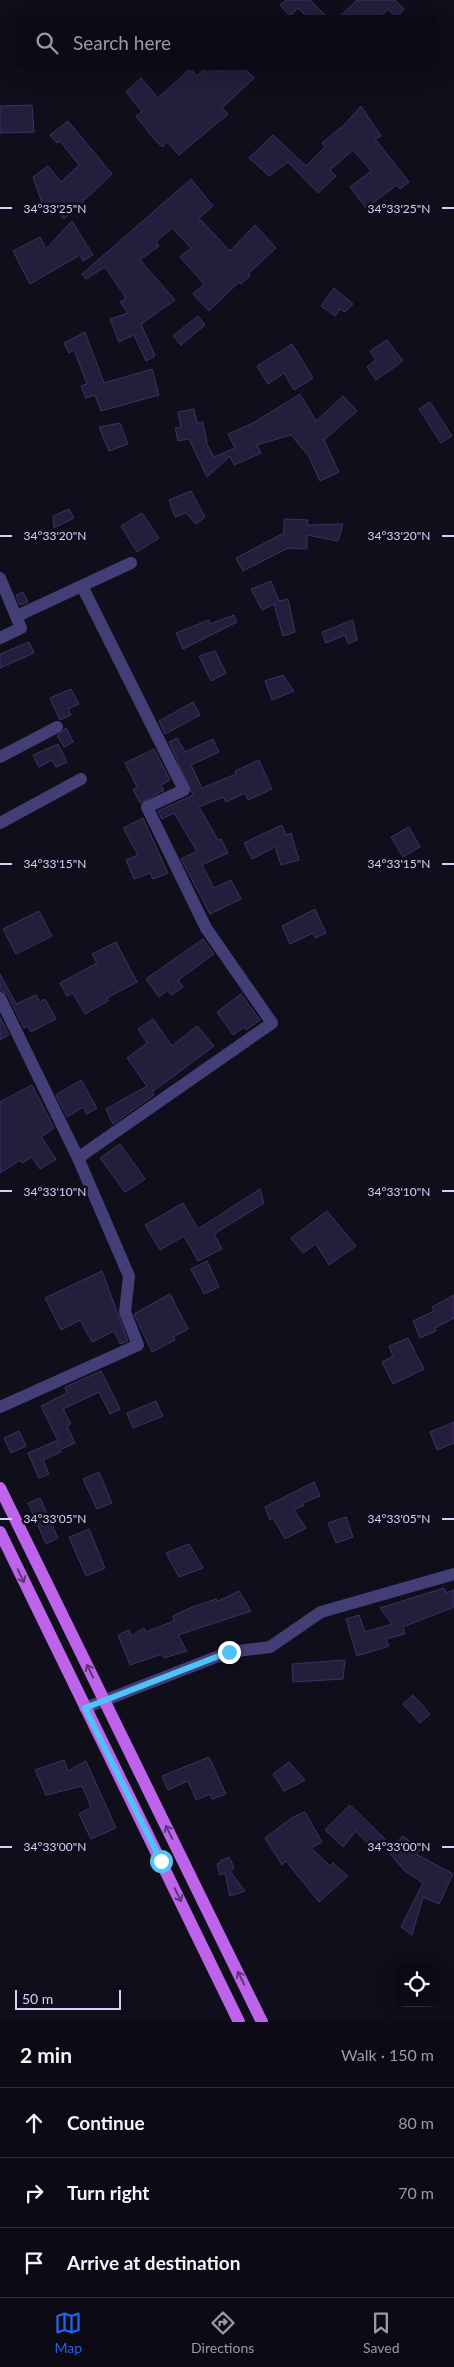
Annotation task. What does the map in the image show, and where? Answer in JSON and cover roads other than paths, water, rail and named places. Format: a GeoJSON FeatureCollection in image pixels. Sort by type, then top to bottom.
{"type":"FeatureCollection","features":[{"type":"Feature","properties":{"kind":"main road"},"geometry":{"type":"LineString","coordinates":[[0,1488],[262,2022]]}},
{"type":"Feature","properties":{"kind":"main road"},"geometry":{"type":"LineString","coordinates":[[0,1532],[239,2022]]}},
{"type":"Feature","properties":{"kind":"street"},"geometry":{"type":"LineString","coordinates":[[18,616],[132,563]]}},
{"type":"Feature","properties":{"kind":"street"},"geometry":{"type":"LineString","coordinates":[[0,578],[18,616],[21,628],[0,638]]}},
{"type":"Feature","properties":{"kind":"street"},"geometry":{"type":"LineString","coordinates":[[78,1158],[272,1023],[206,928],[148,807],[184,790],[82,586]]}},
{"type":"Feature","properties":{"kind":"street"},"geometry":{"type":"LineString","coordinates":[[0,757],[57,726]]}},
{"type":"Feature","properties":{"kind":"street"},"geometry":{"type":"LineString","coordinates":[[0,823],[81,779]]}},
{"type":"Feature","properties":{"kind":"street"},"geometry":{"type":"LineString","coordinates":[[0,998],[78,1158],[129,1276],[125,1312],[138,1345],[0,1408]]}},
{"type":"Feature","properties":{"kind":"street"},"geometry":{"type":"LineString","coordinates":[[85,1708],[229,1652],[270,1647],[321,1612],[454,1574]]}}]}
